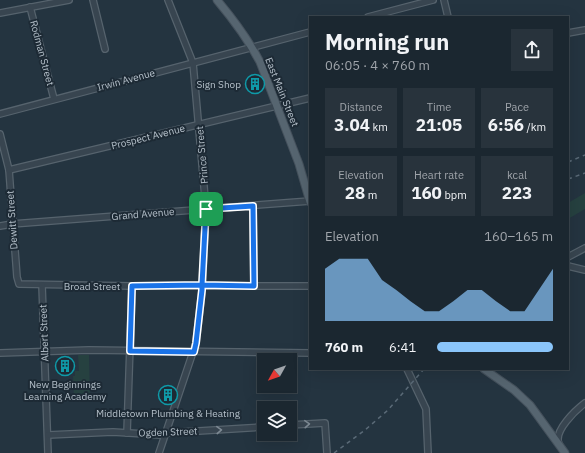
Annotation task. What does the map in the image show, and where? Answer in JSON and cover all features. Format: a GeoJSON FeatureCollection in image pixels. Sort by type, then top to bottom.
{"type":"FeatureCollection","features":[{"type":"Feature","properties":{"kind":"main road","name":"East Main Street"},"geometry":{"type":"LineString","coordinates":[[217,0],[253,47],[278,106],[299,164],[309,198]]}},
{"type":"Feature","properties":{"kind":"main road"},"geometry":{"type":"LineString","coordinates":[[486,370],[510,386],[530,405],[562,452]]}},
{"type":"Feature","properties":{"kind":"street"},"geometry":{"type":"LineString","coordinates":[[0,13],[69,0]]}},
{"type":"Feature","properties":{"kind":"street"},"geometry":{"type":"LineString","coordinates":[[92,0],[105,49]]}},
{"type":"Feature","properties":{"kind":"street","name":"Prince Street"},"geometry":{"type":"LineString","coordinates":[[159,453],[196,343],[202,285],[206,209],[193,63],[168,0]]}},
{"type":"Feature","properties":{"kind":"street"},"geometry":{"type":"LineString","coordinates":[[372,16],[432,0]]}},
{"type":"Feature","properties":{"kind":"street"},"geometry":{"type":"LineString","coordinates":[[444,0],[448,16]]}},
{"type":"Feature","properties":{"kind":"street","name":"Rodman Street"},"geometry":{"type":"LineString","coordinates":[[30,7],[54,99]]}},
{"type":"Feature","properties":{"kind":"street"},"geometry":{"type":"LineString","coordinates":[[569,33],[585,30]]}},
{"type":"Feature","properties":{"kind":"street","name":"Irwin Avenue"},"geometry":{"type":"LineString","coordinates":[[0,114],[309,32]]}},
{"type":"Feature","properties":{"kind":"street","name":"Prospect Avenue"},"geometry":{"type":"LineString","coordinates":[[9,170],[309,98]]}},
{"type":"Feature","properties":{"kind":"street","name":"Dewitt Street"},"geometry":{"type":"LineString","coordinates":[[0,134],[9,170],[17,277],[19,284],[42,285]]}},
{"type":"Feature","properties":{"kind":"street","name":"Grand Avenue"},"geometry":{"type":"LineString","coordinates":[[0,226],[309,201]]}},
{"type":"Feature","properties":{"kind":"street"},"geometry":{"type":"LineString","coordinates":[[253,206],[254,286]]}},
{"type":"Feature","properties":{"kind":"street"},"geometry":{"type":"LineString","coordinates":[[569,256],[585,248]]}},
{"type":"Feature","properties":{"kind":"street"},"geometry":{"type":"LineString","coordinates":[[569,266],[585,270]]}},
{"type":"Feature","properties":{"kind":"street","name":"Broad Street"},"geometry":{"type":"LineString","coordinates":[[42,285],[309,286]]}},
{"type":"Feature","properties":{"kind":"street","name":"Albert Street"},"geometry":{"type":"LineString","coordinates":[[42,285],[48,453]]}},
{"type":"Feature","properties":{"kind":"street"},"geometry":{"type":"LineString","coordinates":[[128,433],[132,286]]}},
{"type":"Feature","properties":{"kind":"street"},"geometry":{"type":"LineString","coordinates":[[0,353],[44,351],[309,353]]}},
{"type":"Feature","properties":{"kind":"street"},"geometry":{"type":"LineString","coordinates":[[407,370],[426,409],[428,453]]}},
{"type":"Feature","properties":{"kind":"street"},"geometry":{"type":"LineString","coordinates":[[562,452],[557,440],[558,434],[576,409],[585,403]]}},
{"type":"Feature","properties":{"kind":"street"},"geometry":{"type":"LineString","coordinates":[[297,425],[325,423],[327,453]]}},
{"type":"Feature","properties":{"kind":"street","name":"Ogden Street"},"geometry":{"type":"LineString","coordinates":[[48,435],[87,432],[161,434],[257,427]]}},
{"type":"Feature","properties":{"kind":"green space"},"geometry":{"type":"Polygon","coordinates":[[[585,193],[585,209],[569,218],[569,202],[585,193]]]}},
{"type":"Feature","properties":{"kind":"green space"},"geometry":{"type":"Polygon","coordinates":[[[78,355],[89,355],[90,398],[74,399],[73,376],[75,376],[75,371],[79,371],[78,355]]]}},
{"type":"Feature","properties":{"kind":"railway"},"geometry":{"type":"LineString","coordinates":[[569,162],[585,155]]}},
{"type":"Feature","properties":{"kind":"railway"},"geometry":{"type":"LineString","coordinates":[[569,179],[585,173]]}},
{"type":"Feature","properties":{"kind":"railway"},"geometry":{"type":"LineString","coordinates":[[334,453],[365,430],[388,410],[423,370]]}},
{"type":"Feature","properties":{"kind":"place","name":"Sign Shop"},"geometry":{"type":"Point","coordinates":[255,84]}},
{"type":"Feature","properties":{"kind":"place","name":"New Beginnings Learning Academy"},"geometry":{"type":"Point","coordinates":[65,366]}},
{"type":"Feature","properties":{"kind":"place","name":"Middletown Plumbing & Heating"},"geometry":{"type":"Point","coordinates":[168,395]}},
{"type":"Feature","properties":{"kind":"route"},"geometry":{"type":"LineString","coordinates":[[206,209],[202,285],[202,290],[200,314],[194,352],[130,351],[132,286],[198,285],[202,285],[254,286],[253,206],[206,209]]}}]}
